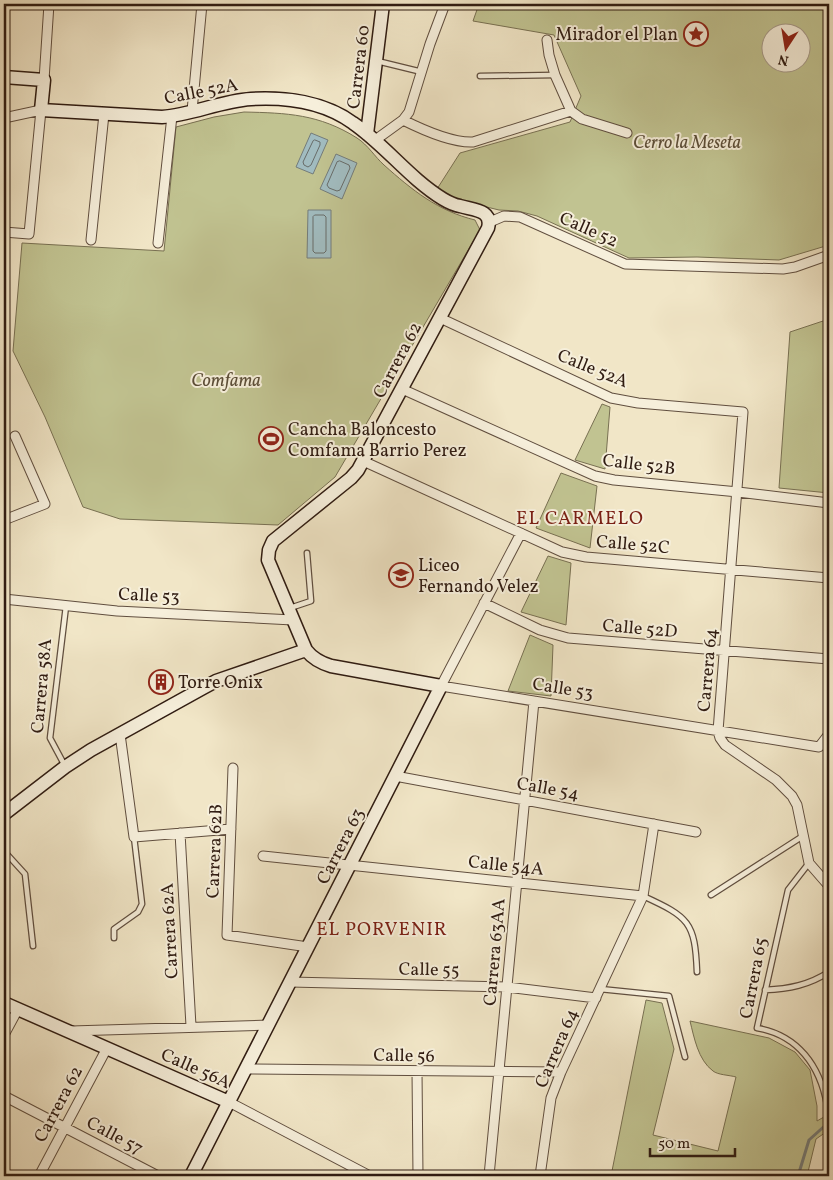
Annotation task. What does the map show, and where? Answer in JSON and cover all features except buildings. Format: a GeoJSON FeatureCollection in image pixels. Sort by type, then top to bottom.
{"type":"FeatureCollection","features":[{"type":"Feature","properties":{"kind":"street"},"geometry":{"type":"LineString","coordinates":[[4,232],[29,234],[44,80],[49,4]]}},
{"type":"Feature","properties":{"kind":"street"},"geometry":{"type":"LineString","coordinates":[[192,111],[202,4]]}},
{"type":"Feature","properties":{"kind":"street","name":"Carrera 60"},"geometry":{"type":"LineString","coordinates":[[370,138],[383,4]]}},
{"type":"Feature","properties":{"kind":"street"},"geometry":{"type":"LineString","coordinates":[[446,4],[412,104],[403,120],[370,138],[438,196],[460,206],[484,212],[490,222]]}},
{"type":"Feature","properties":{"kind":"street"},"geometry":{"type":"LineString","coordinates":[[547,40],[555,75],[571,111],[582,118],[628,133]]}},
{"type":"Feature","properties":{"kind":"street"},"geometry":{"type":"LineString","coordinates":[[4,77],[44,80]]}},
{"type":"Feature","properties":{"kind":"street","name":"Calle 52A"},"geometry":{"type":"LineString","coordinates":[[4,118],[41,110],[172,116],[228,101],[293,100],[336,113],[353,122],[370,138]]}},
{"type":"Feature","properties":{"kind":"street"},"geometry":{"type":"LineString","coordinates":[[403,120],[424,130],[473,142],[571,111]]}},
{"type":"Feature","properties":{"kind":"street"},"geometry":{"type":"LineString","coordinates":[[91,240],[104,114]]}},
{"type":"Feature","properties":{"kind":"street"},"geometry":{"type":"LineString","coordinates":[[158,243],[172,116]]}},
{"type":"Feature","properties":{"kind":"street","name":"Calle 52"},"geometry":{"type":"LineString","coordinates":[[490,222],[504,216],[520,217],[624,264],[767,269],[795,267],[829,255]]}},
{"type":"Feature","properties":{"kind":"street","name":"Carrera 62"},"geometry":{"type":"LineString","coordinates":[[291,614],[268,560],[269,550],[273,541],[351,478],[358,470],[490,222]]}},
{"type":"Feature","properties":{"kind":"street"},"geometry":{"type":"LineString","coordinates":[[795,267],[829,263]]}},
{"type":"Feature","properties":{"kind":"street","name":"Calle 52A"},"geometry":{"type":"LineString","coordinates":[[440,318],[611,398],[638,403],[743,412]]}},
{"type":"Feature","properties":{"kind":"street","name":"Calle 52B"},"geometry":{"type":"LineString","coordinates":[[402,389],[595,476],[614,480],[829,503]]}},
{"type":"Feature","properties":{"kind":"street","name":"Carrera 64"},"geometry":{"type":"LineString","coordinates":[[743,412],[718,731],[725,745],[785,788],[797,805],[809,863]]}},
{"type":"Feature","properties":{"kind":"street"},"geometry":{"type":"LineString","coordinates":[[4,520],[45,504],[15,436]]}},
{"type":"Feature","properties":{"kind":"street","name":"Calle 52C"},"geometry":{"type":"LineString","coordinates":[[363,461],[562,552],[586,557],[829,578]]}},
{"type":"Feature","properties":{"kind":"street","name":"Carrera 63"},"geometry":{"type":"LineString","coordinates":[[191,1176],[521,533]]}},
{"type":"Feature","properties":{"kind":"street","name":"Calle 53"},"geometry":{"type":"LineString","coordinates":[[4,599],[117,611],[291,614]]}},
{"type":"Feature","properties":{"kind":"street","name":"Calle 52D"},"geometry":{"type":"LineString","coordinates":[[484,603],[540,630],[568,638],[829,659]]}},
{"type":"Feature","properties":{"kind":"street"},"geometry":{"type":"LineString","coordinates":[[4,814],[65,767],[216,681],[306,650],[291,614]]}},
{"type":"Feature","properties":{"kind":"street","name":"Calle 53"},"geometry":{"type":"LineString","coordinates":[[306,650],[312,657],[331,666],[441,686],[718,731],[819,747],[829,734]]}},
{"type":"Feature","properties":{"kind":"street","name":"Carrera 63AA"},"geometry":{"type":"LineString","coordinates":[[489,1176],[534,701]]}},
{"type":"Feature","properties":{"kind":"street"},"geometry":{"type":"LineString","coordinates":[[120,734],[134,837],[231,830]]}},
{"type":"Feature","properties":{"kind":"street","name":"Carrera 62B"},"geometry":{"type":"LineString","coordinates":[[233,768],[228,935],[308,947]]}},
{"type":"Feature","properties":{"kind":"street","name":"Calle 54"},"geometry":{"type":"LineString","coordinates":[[395,776],[696,832]]}},
{"type":"Feature","properties":{"kind":"street","name":"Carrera 64"},"geometry":{"type":"LineString","coordinates":[[540,1176],[551,1098],[561,1072],[643,896],[654,824]]}},
{"type":"Feature","properties":{"kind":"street","name":"Carrera 62A"},"geometry":{"type":"LineString","coordinates":[[180,833],[191,1026]]}},
{"type":"Feature","properties":{"kind":"street","name":"Calle 54A"},"geometry":{"type":"LineString","coordinates":[[262,856],[643,896]]}},
{"type":"Feature","properties":{"kind":"street"},"geometry":{"type":"LineString","coordinates":[[809,863],[829,886]]}},
{"type":"Feature","properties":{"kind":"street","name":"Calle 55"},"geometry":{"type":"LineString","coordinates":[[290,982],[507,987],[598,993]]}},
{"type":"Feature","properties":{"kind":"street","name":"Calle 56A"},"geometry":{"type":"LineString","coordinates":[[4,1003],[229,1102],[370,1176]]}},
{"type":"Feature","properties":{"kind":"street"},"geometry":{"type":"LineString","coordinates":[[4,1035],[18,1009]]}},
{"type":"Feature","properties":{"kind":"street"},"geometry":{"type":"LineString","coordinates":[[68,1031],[268,1025]]}},
{"type":"Feature","properties":{"kind":"street","name":"Carrera 62"},"geometry":{"type":"LineString","coordinates":[[39,1176],[107,1048]]}},
{"type":"Feature","properties":{"kind":"street","name":"Calle 56"},"geometry":{"type":"LineString","coordinates":[[246,1069],[561,1072]]}},
{"type":"Feature","properties":{"kind":"street"},"geometry":{"type":"LineString","coordinates":[[417,1071],[418,1176]]}},
{"type":"Feature","properties":{"kind":"street","name":"Calle 57"},"geometry":{"type":"LineString","coordinates":[[4,1096],[158,1176]]}},
{"type":"Feature","properties":{"kind":"lane"},"geometry":{"type":"LineString","coordinates":[[376,61],[422,72]]}},
{"type":"Feature","properties":{"kind":"lane"},"geometry":{"type":"LineString","coordinates":[[480,76],[555,75]]}},
{"type":"Feature","properties":{"kind":"lane"},"geometry":{"type":"LineString","coordinates":[[291,614],[311,601],[307,553]]}},
{"type":"Feature","properties":{"kind":"lane","name":"Carrera 58A"},"geometry":{"type":"LineString","coordinates":[[65,767],[50,738],[66,606]]}},
{"type":"Feature","properties":{"kind":"lane"},"geometry":{"type":"LineString","coordinates":[[711,895],[804,836]]}},
{"type":"Feature","properties":{"kind":"lane"},"geometry":{"type":"LineString","coordinates":[[114,938],[114,929],[138,912],[142,904],[134,837]]}},
{"type":"Feature","properties":{"kind":"lane"},"geometry":{"type":"LineString","coordinates":[[4,851],[26,874],[33,946]]}},
{"type":"Feature","properties":{"kind":"lane","name":"Carrera 65"},"geometry":{"type":"LineString","coordinates":[[809,863],[788,890],[757,1028],[769,1030],[786,1037],[803,1053],[817,1072],[827,1105]]}},
{"type":"Feature","properties":{"kind":"lane","name":"Calle 54A"},"geometry":{"type":"LineString","coordinates":[[643,896],[667,907],[688,924],[694,935],[697,972]]}},
{"type":"Feature","properties":{"kind":"lane"},"geometry":{"type":"LineString","coordinates":[[765,990],[792,988],[822,977],[829,972]]}},
{"type":"Feature","properties":{"kind":"lane","name":"Calle 55"},"geometry":{"type":"LineString","coordinates":[[598,993],[669,996],[685,1056]]}},
{"type":"Feature","properties":{"kind":"green space","name":"Cerro la Meseta"},"geometry":{"type":"Polygon","coordinates":[[[479,4],[829,4],[829,245],[779,260],[697,257],[629,258],[537,216],[518,211],[499,210],[454,199],[437,189],[460,153],[570,122],[581,96],[554,35],[473,21],[479,4]]]}},
{"type":"Feature","properties":{"kind":"green space","name":"Comfama"},"geometry":{"type":"Polygon","coordinates":[[[244,112],[302,116],[316,119],[343,130],[361,141],[384,165],[415,191],[449,211],[475,220],[480,230],[335,477],[278,525],[120,519],[83,507],[45,417],[13,351],[22,243],[164,251],[176,127],[214,117],[244,112]]]}},
{"type":"Feature","properties":{"kind":"green space"},"geometry":{"type":"Polygon","coordinates":[[[829,319],[829,493],[779,488],[790,332],[829,319]]]}},
{"type":"Feature","properties":{"kind":"green space"},"geometry":{"type":"Polygon","coordinates":[[[602,404],[610,407],[605,469],[575,460],[602,404]]]}},
{"type":"Feature","properties":{"kind":"green space"},"geometry":{"type":"Polygon","coordinates":[[[561,473],[597,486],[590,548],[536,528],[561,473]]]}},
{"type":"Feature","properties":{"kind":"green space"},"geometry":{"type":"Polygon","coordinates":[[[548,556],[571,563],[566,625],[521,612],[548,556]]]}},
{"type":"Feature","properties":{"kind":"green space"},"geometry":{"type":"Polygon","coordinates":[[[530,635],[553,645],[551,696],[508,691],[530,635]]]}},
{"type":"Feature","properties":{"kind":"green space"},"geometry":{"type":"Polygon","coordinates":[[[646,1000],[662,1003],[674,1049],[653,1135],[718,1151],[736,1077],[718,1073],[708,1066],[697,1048],[690,1021],[769,1038],[795,1052],[810,1070],[817,1106],[817,1121],[829,1114],[829,1130],[816,1139],[807,1176],[611,1176],[646,1000]]]}},
{"type":"Feature","properties":{"kind":"water"},"geometry":{"type":"Polygon","coordinates":[[[311,133],[328,140],[313,174],[296,167],[311,133]]]}},
{"type":"Feature","properties":{"kind":"water"},"geometry":{"type":"Polygon","coordinates":[[[336,154],[357,163],[342,199],[320,189],[336,154]]]}},
{"type":"Feature","properties":{"kind":"water"},"geometry":{"type":"Polygon","coordinates":[[[308,210],[331,210],[331,258],[307,258],[308,210]]]}},
{"type":"Feature","properties":{"kind":"waterway"},"geometry":{"type":"LineString","coordinates":[[798,1176],[809,1140],[829,1122]]}},
{"type":"Feature","properties":{"kind":"place","name":"Mirador el Plan"},"geometry":{"type":"Point","coordinates":[696,34]}},
{"type":"Feature","properties":{"kind":"place","name":"Cancha Baloncesto Comfama Barrio Perez"},"geometry":{"type":"Point","coordinates":[271,439]}},
{"type":"Feature","properties":{"kind":"place","name":"Liceo Fernando Velez"},"geometry":{"type":"Point","coordinates":[401,575]}},
{"type":"Feature","properties":{"kind":"place","name":"Torre Onix"},"geometry":{"type":"Point","coordinates":[161,682]}},
{"type":"Feature","properties":{"kind":"district","name":"EL CARMELO"},"geometry":{"type":"Point","coordinates":[580,517]}},
{"type":"Feature","properties":{"kind":"district","name":"EL PORVENIR"},"geometry":{"type":"Point","coordinates":[382,928]}}]}
